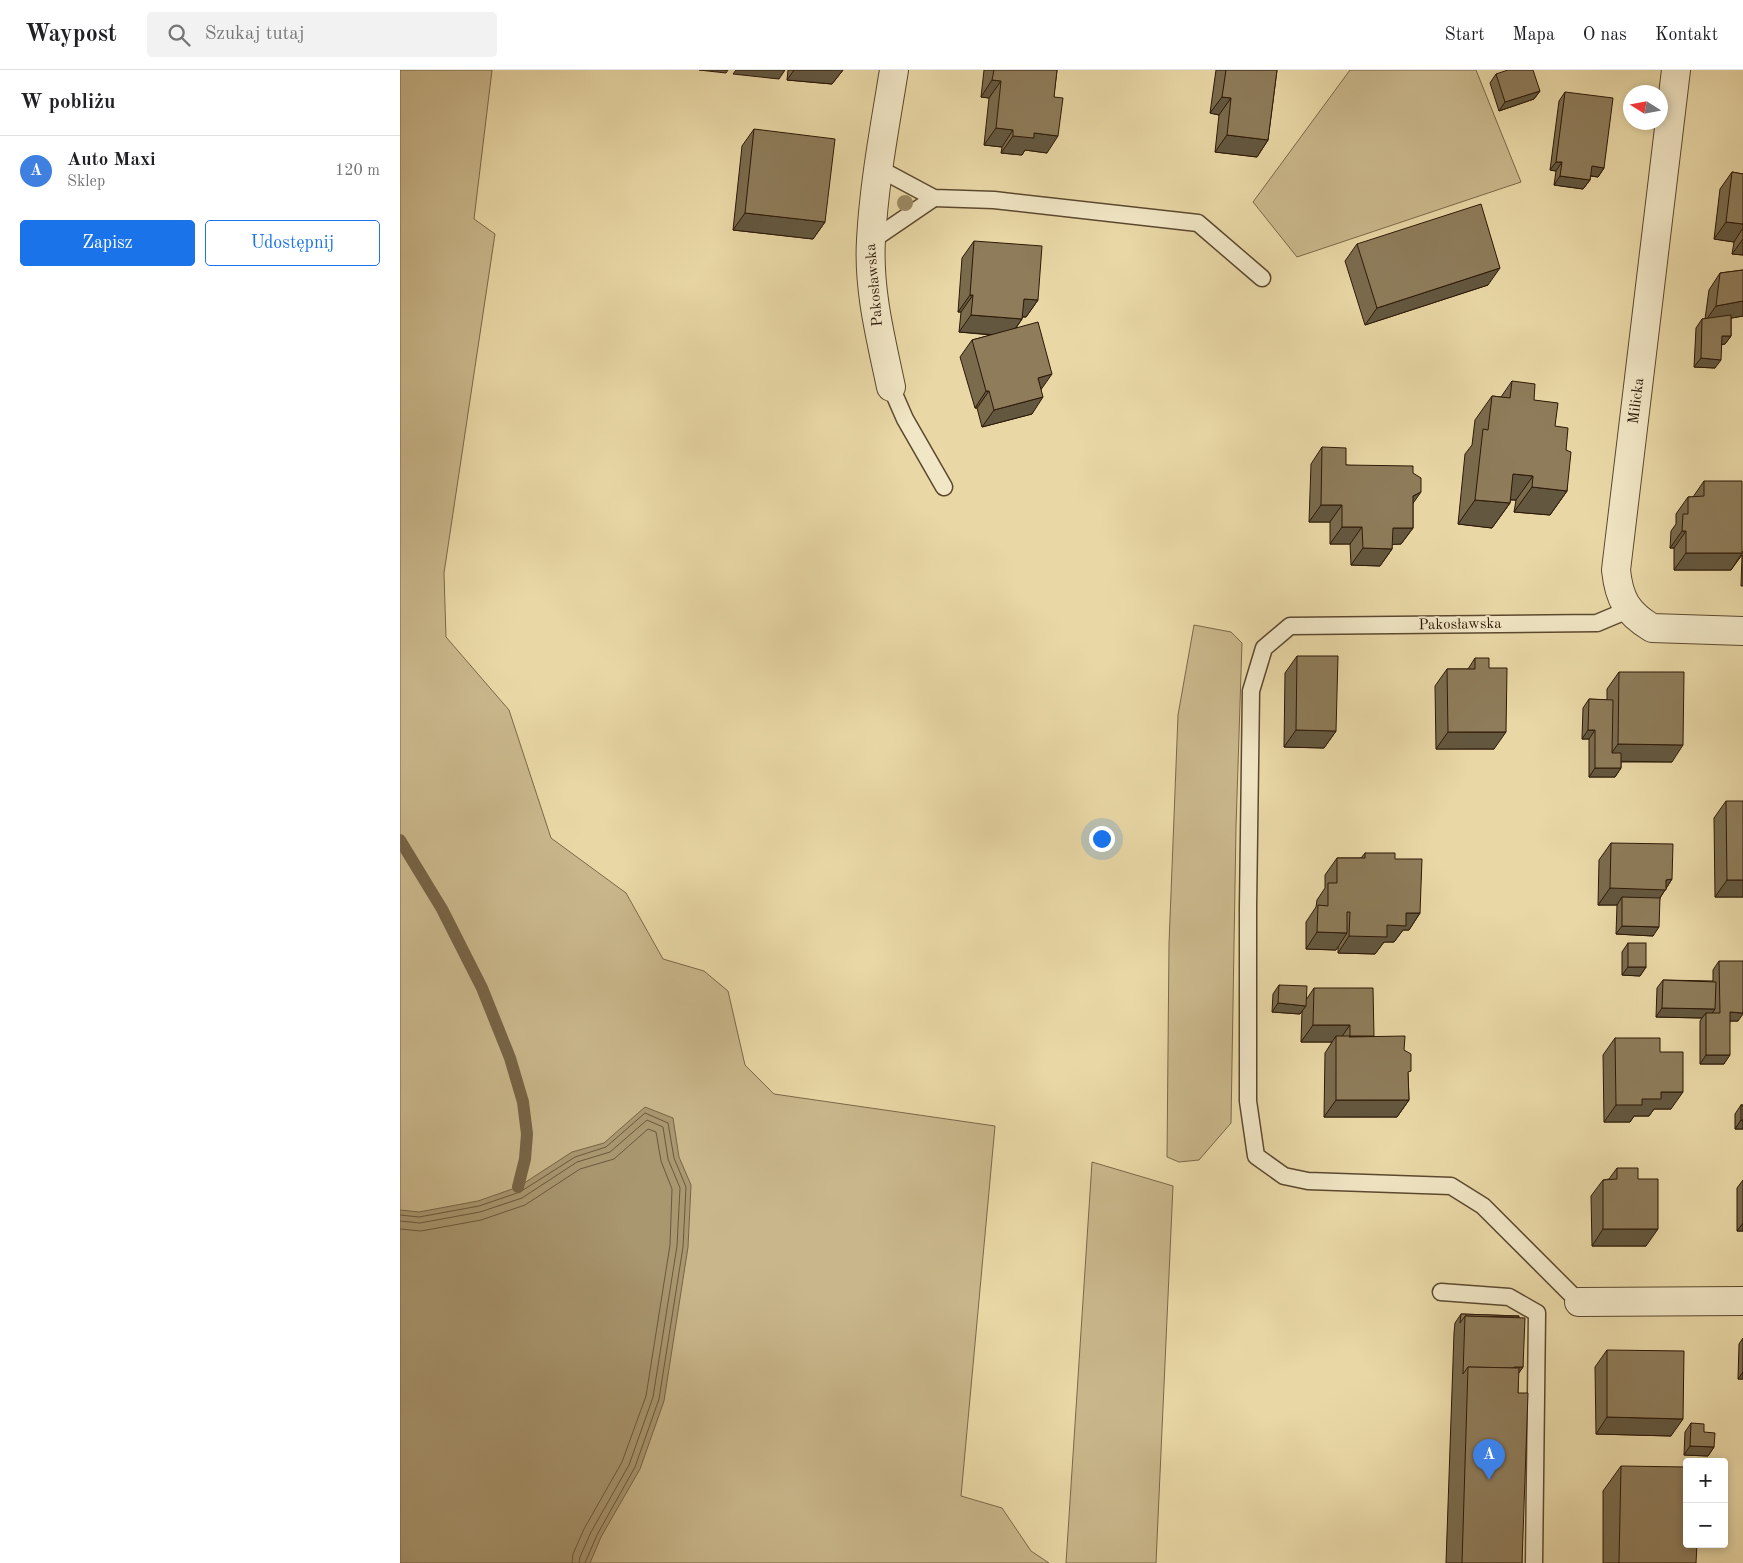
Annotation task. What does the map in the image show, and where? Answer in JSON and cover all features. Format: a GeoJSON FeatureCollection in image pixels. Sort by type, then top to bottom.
{"type":"FeatureCollection","features":[{"type":"Feature","properties":{"kind":"street","name":"Pakosławska"},"geometry":{"type":"LineString","coordinates":[[891,387],[878,327],[873,285],[871,241],[878,168],[894,70]]}},
{"type":"Feature","properties":{"kind":"street","name":"Milicka"},"geometry":{"type":"LineString","coordinates":[[1676,70],[1616,570],[1618,588],[1628,610],[1640,621],[1652,628],[1743,631]]}},
{"type":"Feature","properties":{"kind":"street"},"geometry":{"type":"LineString","coordinates":[[1579,1302],[1743,1301]]}},
{"type":"Feature","properties":{"kind":"lane"},"geometry":{"type":"LineString","coordinates":[[878,168],[934,198],[994,200],[1198,223],[1262,278]]}},
{"type":"Feature","properties":{"kind":"lane"},"geometry":{"type":"LineString","coordinates":[[871,241],[934,198]]}},
{"type":"Feature","properties":{"kind":"lane","name":"Pakosławska"},"geometry":{"type":"LineString","coordinates":[[891,387],[905,418],[944,487]]}},
{"type":"Feature","properties":{"kind":"lane","name":"Pakosławska"},"geometry":{"type":"LineString","coordinates":[[1579,1302],[1483,1206],[1451,1186],[1308,1181],[1284,1176],[1256,1156],[1248,1101],[1251,691],[1264,648],[1290,626],[1597,623],[1628,610]]}},
{"type":"Feature","properties":{"kind":"lane"},"geometry":{"type":"LineString","coordinates":[[1441,1292],[1509,1297],[1537,1313],[1534,1563]]}},
{"type":"Feature","properties":{"kind":"shaded area"},"geometry":{"type":"Polygon","coordinates":[[[400,70],[492,70],[474,219],[495,234],[444,573],[446,637],[509,710],[551,838],[626,893],[663,959],[704,971],[728,991],[745,1065],[774,1094],[995,1126],[961,1496],[1002,1508],[1031,1551],[1049,1563],[400,1563],[400,70]]]}},
{"type":"Feature","properties":{"kind":"shaded area"},"geometry":{"type":"Polygon","coordinates":[[[1350,70],[1476,70],[1521,182],[1297,257],[1253,202],[1350,70]]]}},
{"type":"Feature","properties":{"kind":"shaded area"},"geometry":{"type":"Polygon","coordinates":[[[1194,625],[1231,632],[1242,643],[1236,827],[1231,1123],[1199,1160],[1179,1162],[1167,1157],[1169,944],[1178,715],[1194,625]]]}},
{"type":"Feature","properties":{"kind":"shaded area"},"geometry":{"type":"Polygon","coordinates":[[[1092,1162],[1173,1186],[1156,1563],[1066,1563],[1092,1162]]]}},
{"type":"Feature","properties":{"kind":"water"},"geometry":{"type":"Polygon","coordinates":[[[645,1107],[673,1118],[679,1157],[691,1185],[688,1247],[664,1401],[640,1469],[601,1537],[590,1563],[400,1563],[400,1210],[419,1212],[478,1201],[518,1187],[572,1152],[604,1143],[645,1107]]]}},
{"type":"Feature","properties":{"kind":"building"},"geometry":{"type":"Polygon","coordinates":[[[994,70],[1057,70],[1054,97],[1063,98],[1058,136],[1034,133],[1034,138],[1013,136],[1013,130],[996,128],[1001,81],[992,80],[994,70]]]}},
{"type":"Feature","properties":{"kind":"building"},"geometry":{"type":"Polygon","coordinates":[[[1226,70],[1277,70],[1268,140],[1227,135],[1231,98],[1222,97],[1226,70]]]}},
{"type":"Feature","properties":{"kind":"building"},"geometry":{"type":"Polygon","coordinates":[[[1508,70],[1533,70],[1540,91],[1505,102],[1496,74],[1508,70]]]}},
{"type":"Feature","properties":{"kind":"building"},"geometry":{"type":"Polygon","coordinates":[[[1565,92],[1613,98],[1604,168],[1592,166],[1590,180],[1560,176],[1562,162],[1556,162],[1565,92]]]}},
{"type":"Feature","properties":{"kind":"building"},"geometry":{"type":"Polygon","coordinates":[[[754,129],[835,139],[825,222],[745,213],[754,129]]]}},
{"type":"Feature","properties":{"kind":"building"},"geometry":{"type":"Polygon","coordinates":[[[1732,172],[1743,174],[1743,224],[1726,222],[1732,172]]]}},
{"type":"Feature","properties":{"kind":"building"},"geometry":{"type":"Polygon","coordinates":[[[1481,204],[1500,268],[1377,308],[1357,244],[1481,204]]]}},
{"type":"Feature","properties":{"kind":"building"},"geometry":{"type":"Polygon","coordinates":[[[974,241],[1042,246],[1038,300],[1024,299],[1022,319],[971,315],[973,295],[970,295],[974,241]]]}},
{"type":"Feature","properties":{"kind":"building"},"geometry":{"type":"Polygon","coordinates":[[[1743,270],[1743,301],[1716,306],[1720,273],[1743,270]]]}},
{"type":"Feature","properties":{"kind":"building"},"geometry":{"type":"Polygon","coordinates":[[[1731,315],[1731,336],[1722,336],[1721,360],[1701,358],[1702,319],[1731,315]]]}},
{"type":"Feature","properties":{"kind":"building"},"geometry":{"type":"Polygon","coordinates":[[[1038,322],[1052,374],[1038,378],[1043,397],[994,410],[989,391],[986,391],[972,340],[1038,322]]]}},
{"type":"Feature","properties":{"kind":"building"},"geometry":{"type":"Polygon","coordinates":[[[1512,381],[1535,384],[1534,400],[1558,403],[1555,426],[1568,428],[1566,450],[1571,452],[1567,491],[1532,487],[1533,476],[1513,474],[1510,503],[1475,500],[1483,429],[1488,430],[1492,396],[1510,398],[1512,381]]]}},
{"type":"Feature","properties":{"kind":"building"},"geometry":{"type":"Polygon","coordinates":[[[1322,447],[1346,448],[1346,465],[1413,466],[1413,473],[1421,478],[1421,492],[1413,496],[1413,528],[1393,528],[1392,549],[1363,548],[1362,527],[1342,527],[1342,505],[1321,505],[1322,447]]]}},
{"type":"Feature","properties":{"kind":"building"},"geometry":{"type":"Polygon","coordinates":[[[1704,481],[1742,481],[1742,553],[1686,553],[1686,531],[1682,531],[1683,514],[1688,514],[1688,497],[1704,496],[1704,481]]]}},
{"type":"Feature","properties":{"kind":"building"},"geometry":{"type":"Polygon","coordinates":[[[1297,656],[1338,656],[1336,731],[1296,730],[1297,656]]]}},
{"type":"Feature","properties":{"kind":"building"},"geometry":{"type":"Polygon","coordinates":[[[1475,658],[1489,658],[1489,668],[1507,668],[1506,732],[1448,732],[1447,669],[1475,669],[1475,658]]]}},
{"type":"Feature","properties":{"kind":"building"},"geometry":{"type":"Polygon","coordinates":[[[1619,672],[1684,672],[1683,745],[1618,744],[1619,672]]]}},
{"type":"Feature","properties":{"kind":"building"},"geometry":{"type":"Polygon","coordinates":[[[1589,699],[1613,700],[1612,753],[1621,753],[1621,768],[1595,768],[1595,730],[1588,730],[1589,699]]]}},
{"type":"Feature","properties":{"kind":"building"},"geometry":{"type":"Polygon","coordinates":[[[1726,801],[1743,801],[1743,880],[1727,880],[1726,801]]]}},
{"type":"Feature","properties":{"kind":"building"},"geometry":{"type":"Polygon","coordinates":[[[1611,843],[1673,844],[1672,879],[1666,880],[1666,890],[1610,888],[1611,843]]]}},
{"type":"Feature","properties":{"kind":"building"},"geometry":{"type":"Polygon","coordinates":[[[1365,853],[1395,853],[1395,859],[1422,859],[1420,913],[1406,913],[1406,926],[1387,925],[1387,937],[1349,936],[1350,912],[1347,912],[1347,933],[1317,932],[1318,905],[1328,906],[1328,883],[1337,883],[1337,858],[1365,858],[1365,853]]]}},
{"type":"Feature","properties":{"kind":"building"},"geometry":{"type":"Polygon","coordinates":[[[1622,897],[1660,898],[1659,927],[1622,926],[1622,897]]]}},
{"type":"Feature","properties":{"kind":"building"},"geometry":{"type":"Polygon","coordinates":[[[1628,943],[1646,943],[1646,967],[1628,967],[1628,943]]]}},
{"type":"Feature","properties":{"kind":"building"},"geometry":{"type":"Polygon","coordinates":[[[1719,961],[1743,961],[1743,1013],[1730,1012],[1730,1055],[1706,1055],[1706,1013],[1720,1013],[1719,961]]]}},
{"type":"Feature","properties":{"kind":"building"},"geometry":{"type":"Polygon","coordinates":[[[1663,980],[1716,982],[1715,1009],[1662,1008],[1663,980]]]}},
{"type":"Feature","properties":{"kind":"building"},"geometry":{"type":"Polygon","coordinates":[[[1279,985],[1307,986],[1306,1006],[1278,1003],[1279,985]]]}},
{"type":"Feature","properties":{"kind":"building"},"geometry":{"type":"Polygon","coordinates":[[[1314,988],[1373,988],[1374,1036],[1350,1036],[1350,1025],[1313,1025],[1314,988]]]}},
{"type":"Feature","properties":{"kind":"building"},"geometry":{"type":"Polygon","coordinates":[[[1336,1036],[1405,1036],[1404,1050],[1411,1054],[1411,1071],[1408,1072],[1409,1100],[1336,1100],[1336,1036]]]}},
{"type":"Feature","properties":{"kind":"building"},"geometry":{"type":"Polygon","coordinates":[[[1615,1038],[1660,1038],[1660,1052],[1683,1052],[1683,1092],[1661,1092],[1661,1099],[1642,1099],[1642,1105],[1616,1105],[1615,1038]]]}},
{"type":"Feature","properties":{"kind":"building"},"geometry":{"type":"Polygon","coordinates":[[[1741,1105],[1743,1105],[1743,1120],[1741,1120],[1741,1105]]]}},
{"type":"Feature","properties":{"kind":"building"},"geometry":{"type":"Polygon","coordinates":[[[1617,1168],[1638,1168],[1638,1179],[1658,1179],[1658,1229],[1603,1229],[1603,1180],[1617,1179],[1617,1168]]]}},
{"type":"Feature","properties":{"kind":"building"},"geometry":{"type":"Polygon","coordinates":[[[1461,1314],[1519,1316],[1465,1316],[1460,1323],[1461,1314]]]}},
{"type":"Feature","properties":{"kind":"building"},"geometry":{"type":"Polygon","coordinates":[[[1465,1316],[1525,1318],[1523,1367],[1468,1367],[1463,1374],[1465,1316]]]}},
{"type":"Feature","properties":{"kind":"building"},"geometry":{"type":"Polygon","coordinates":[[[1607,1350],[1684,1351],[1683,1419],[1607,1417],[1607,1350]]]}},
{"type":"Feature","properties":{"kind":"building"},"geometry":{"type":"Polygon","coordinates":[[[1468,1367],[1519,1368],[1518,1393],[1528,1393],[1522,1563],[1462,1563],[1468,1367]]]}},
{"type":"Feature","properties":{"kind":"building"},"geometry":{"type":"Polygon","coordinates":[[[1691,1423],[1704,1424],[1704,1432],[1715,1433],[1714,1447],[1690,1446],[1691,1423]]]}},
{"type":"Feature","properties":{"kind":"building"},"geometry":{"type":"Polygon","coordinates":[[[1621,1466],[1683,1467],[1683,1548],[1697,1548],[1696,1563],[1619,1563],[1621,1466]]]}},
{"type":"Feature","properties":{"kind":"waterway"},"geometry":{"type":"LineString","coordinates":[[400,840],[442,909],[482,988],[510,1058],[523,1102],[527,1134],[525,1159],[518,1187]]}},
{"type":"Feature","properties":{"kind":"place","name":"Auto Maxi"},"geometry":{"type":"Point","coordinates":[1489,1480]}}]}
